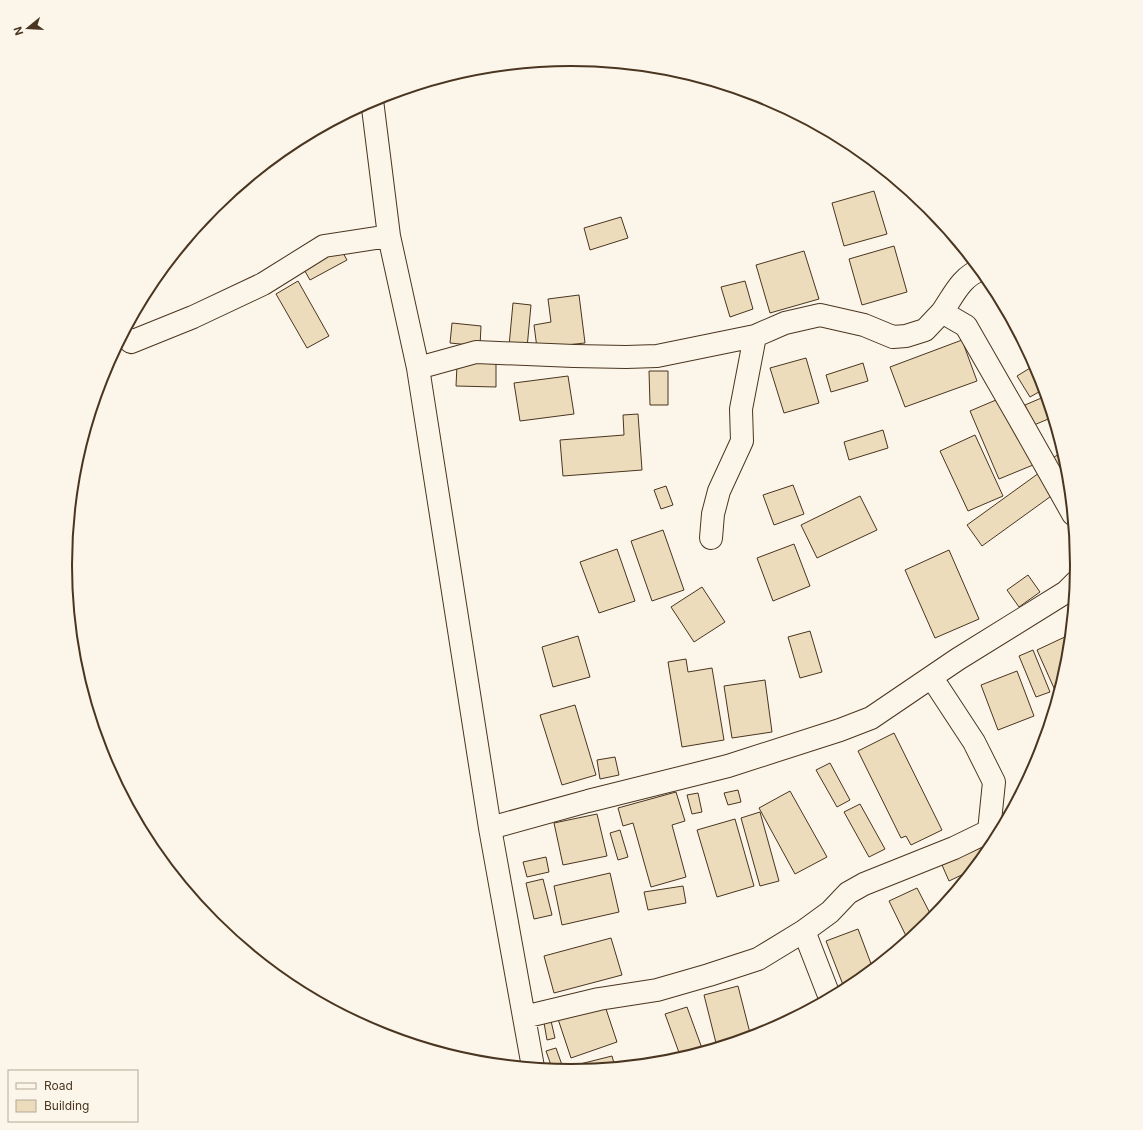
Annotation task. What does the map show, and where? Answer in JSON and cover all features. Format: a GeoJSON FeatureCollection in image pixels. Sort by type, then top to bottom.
{"type":"FeatureCollection","features":[{"type":"Feature","properties":{"kind":"street"},"geometry":{"type":"LineString","coordinates":[[373,107],[389,236],[418,368],[490,828],[532,1062]]}},
{"type":"Feature","properties":{"kind":"street"},"geometry":{"type":"LineString","coordinates":[[127,338],[131,342],[194,317],[263,284],[324,246],[389,236]]}},
{"type":"Feature","properties":{"kind":"street"},"geometry":{"type":"LineString","coordinates":[[418,368],[476,352],[626,357],[657,356],[755,336],[784,323],[820,315],[864,325],[893,337],[906,336],[925,330],[942,312],[960,285],[975,272]]}},
{"type":"Feature","properties":{"kind":"street"},"geometry":{"type":"LineString","coordinates":[[942,312],[966,326],[1066,504]]}},
{"type":"Feature","properties":{"kind":"street"},"geometry":{"type":"LineString","coordinates":[[711,538],[713,514],[719,491],[742,440],[741,409],[755,336]]}},
{"type":"Feature","properties":{"kind":"street"},"geometry":{"type":"LineString","coordinates":[[490,828],[588,801],[728,766],[840,730],[871,718],[958,659],[1069,592]]}},
{"type":"Feature","properties":{"kind":"street"},"geometry":{"type":"LineString","coordinates":[[932,678],[974,742],[994,782],[992,833]]}},
{"type":"Feature","properties":{"kind":"street"},"geometry":{"type":"LineString","coordinates":[[524,1017],[599,999],[657,990],[709,976],[758,959],[804,931],[830,912],[848,893],[864,884],[954,848],[989,837]]}},
{"type":"Feature","properties":{"kind":"street"},"geometry":{"type":"LineString","coordinates":[[804,931],[828,993]]}},
{"type":"Feature","properties":{"kind":"building"},"geometry":{"type":"Polygon","coordinates":[[[874,191],[887,234],[844,246],[832,203],[874,191]]]}},
{"type":"Feature","properties":{"kind":"building"},"geometry":{"type":"Polygon","coordinates":[[[621,217],[628,238],[590,250],[584,228],[621,217]]]}},
{"type":"Feature","properties":{"kind":"building"},"geometry":{"type":"Polygon","coordinates":[[[339,246],[347,260],[310,280],[302,266],[339,246]]]}},
{"type":"Feature","properties":{"kind":"building"},"geometry":{"type":"Polygon","coordinates":[[[894,246],[907,292],[862,305],[849,259],[894,246]]]}},
{"type":"Feature","properties":{"kind":"building"},"geometry":{"type":"Polygon","coordinates":[[[804,251],[819,299],[770,313],[756,265],[804,251]]]}},
{"type":"Feature","properties":{"kind":"building"},"geometry":{"type":"Polygon","coordinates":[[[298,281],[329,336],[307,348],[276,294],[298,281]]]}},
{"type":"Feature","properties":{"kind":"building"},"geometry":{"type":"Polygon","coordinates":[[[745,281],[753,309],[730,317],[721,287],[745,281]]]}},
{"type":"Feature","properties":{"kind":"building"},"geometry":{"type":"Polygon","coordinates":[[[579,295],[585,343],[537,348],[534,325],[551,322],[548,299],[579,295]]]}},
{"type":"Feature","properties":{"kind":"building"},"geometry":{"type":"Polygon","coordinates":[[[513,303],[531,305],[527,348],[509,346],[513,303]]]}},
{"type":"Feature","properties":{"kind":"building"},"geometry":{"type":"Polygon","coordinates":[[[452,323],[481,326],[480,346],[450,343],[452,323]]]}},
{"type":"Feature","properties":{"kind":"building"},"geometry":{"type":"Polygon","coordinates":[[[962,340],[977,381],[905,407],[890,367],[962,340]]]}},
{"type":"Feature","properties":{"kind":"building"},"geometry":{"type":"Polygon","coordinates":[[[806,358],[819,403],[784,413],[770,368],[806,358]]]}},
{"type":"Feature","properties":{"kind":"building"},"geometry":{"type":"Polygon","coordinates":[[[465,362],[496,363],[496,387],[456,386],[457,365],[465,362]]]}},
{"type":"Feature","properties":{"kind":"building"},"geometry":{"type":"Polygon","coordinates":[[[863,363],[868,381],[831,392],[826,375],[863,363]]]}},
{"type":"Feature","properties":{"kind":"building"},"geometry":{"type":"Polygon","coordinates":[[[1030,368],[1039,392],[1030,397],[1017,376],[1030,368]]]}},
{"type":"Feature","properties":{"kind":"building"},"geometry":{"type":"Polygon","coordinates":[[[649,371],[668,371],[668,405],[650,405],[649,371]]]}},
{"type":"Feature","properties":{"kind":"building"},"geometry":{"type":"Polygon","coordinates":[[[568,376],[574,414],[520,421],[514,383],[568,376]]]}},
{"type":"Feature","properties":{"kind":"building"},"geometry":{"type":"Polygon","coordinates":[[[1003,397],[1033,465],[999,479],[970,411],[1003,397]]]}},
{"type":"Feature","properties":{"kind":"building"},"geometry":{"type":"Polygon","coordinates":[[[1041,398],[1048,419],[1034,425],[1025,405],[1041,398]]]}},
{"type":"Feature","properties":{"kind":"building"},"geometry":{"type":"Polygon","coordinates":[[[638,414],[642,470],[563,476],[560,440],[624,435],[623,415],[638,414]]]}},
{"type":"Feature","properties":{"kind":"building"},"geometry":{"type":"Polygon","coordinates":[[[883,430],[888,448],[849,460],[844,442],[883,430]]]}},
{"type":"Feature","properties":{"kind":"building"},"geometry":{"type":"Polygon","coordinates":[[[975,435],[1003,496],[968,511],[940,451],[975,435]]]}},
{"type":"Feature","properties":{"kind":"building"},"geometry":{"type":"Polygon","coordinates":[[[1058,455],[1064,489],[1047,461],[1058,455]]]}},
{"type":"Feature","properties":{"kind":"building"},"geometry":{"type":"Polygon","coordinates":[[[1039,473],[1054,494],[982,546],[967,525],[1039,473]]]}},
{"type":"Feature","properties":{"kind":"building"},"geometry":{"type":"Polygon","coordinates":[[[793,485],[804,514],[774,525],[763,495],[793,485]]]}},
{"type":"Feature","properties":{"kind":"building"},"geometry":{"type":"Polygon","coordinates":[[[666,486],[673,505],[661,509],[654,490],[666,486]]]}},
{"type":"Feature","properties":{"kind":"building"},"geometry":{"type":"Polygon","coordinates":[[[860,496],[877,530],[817,558],[801,525],[860,496]]]}},
{"type":"Feature","properties":{"kind":"building"},"geometry":{"type":"Polygon","coordinates":[[[663,530],[684,590],[652,601],[631,541],[663,530]]]}},
{"type":"Feature","properties":{"kind":"building"},"geometry":{"type":"Polygon","coordinates":[[[794,544],[810,586],[773,601],[757,558],[794,544]]]}},
{"type":"Feature","properties":{"kind":"building"},"geometry":{"type":"Polygon","coordinates":[[[617,549],[635,601],[599,613],[580,562],[617,549]]]}},
{"type":"Feature","properties":{"kind":"building"},"geometry":{"type":"Polygon","coordinates":[[[949,550],[979,619],[935,638],[905,570],[949,550]]]}},
{"type":"Feature","properties":{"kind":"building"},"geometry":{"type":"Polygon","coordinates":[[[1028,575],[1040,592],[1019,607],[1007,590],[1028,575]]]}},
{"type":"Feature","properties":{"kind":"building"},"geometry":{"type":"Polygon","coordinates":[[[702,587],[725,622],[694,642],[671,607],[702,587]]]}},
{"type":"Feature","properties":{"kind":"building"},"geometry":{"type":"Polygon","coordinates":[[[810,631],[822,672],[800,678],[788,637],[810,631]]]}},
{"type":"Feature","properties":{"kind":"building"},"geometry":{"type":"Polygon","coordinates":[[[578,636],[590,677],[553,687],[542,647],[578,636]]]}},
{"type":"Feature","properties":{"kind":"building"},"geometry":{"type":"Polygon","coordinates":[[[1065,637],[1054,689],[1037,650],[1065,637]]]}},
{"type":"Feature","properties":{"kind":"building"},"geometry":{"type":"Polygon","coordinates":[[[1033,650],[1050,692],[1036,697],[1019,656],[1033,650]]]}},
{"type":"Feature","properties":{"kind":"building"},"geometry":{"type":"Polygon","coordinates":[[[686,659],[688,672],[712,668],[724,740],[682,747],[668,662],[686,659]]]}},
{"type":"Feature","properties":{"kind":"building"},"geometry":{"type":"Polygon","coordinates":[[[1017,671],[1034,716],[998,730],[981,685],[1017,671]]]}},
{"type":"Feature","properties":{"kind":"building"},"geometry":{"type":"Polygon","coordinates":[[[765,680],[772,732],[732,738],[724,686],[765,680]]]}},
{"type":"Feature","properties":{"kind":"building"},"geometry":{"type":"Polygon","coordinates":[[[575,705],[596,775],[562,785],[540,715],[575,705]]]}},
{"type":"Feature","properties":{"kind":"building"},"geometry":{"type":"Polygon","coordinates":[[[894,733],[942,830],[911,845],[906,836],[901,838],[858,751],[894,733]]]}},
{"type":"Feature","properties":{"kind":"building"},"geometry":{"type":"Polygon","coordinates":[[[615,757],[619,775],[600,779],[597,760],[615,757]]]}},
{"type":"Feature","properties":{"kind":"building"},"geometry":{"type":"Polygon","coordinates":[[[830,763],[850,800],[837,807],[816,770],[830,763]]]}},
{"type":"Feature","properties":{"kind":"building"},"geometry":{"type":"Polygon","coordinates":[[[738,790],[741,802],[728,805],[724,793],[738,790]]]}},
{"type":"Feature","properties":{"kind":"building"},"geometry":{"type":"Polygon","coordinates":[[[790,791],[827,857],[795,874],[759,808],[790,791]]]}},
{"type":"Feature","properties":{"kind":"building"},"geometry":{"type":"Polygon","coordinates":[[[676,792],[685,821],[672,825],[686,877],[651,887],[633,823],[623,826],[618,808],[676,792]]]}},
{"type":"Feature","properties":{"kind":"building"},"geometry":{"type":"Polygon","coordinates":[[[698,793],[702,812],[692,814],[687,795],[698,793]]]}},
{"type":"Feature","properties":{"kind":"building"},"geometry":{"type":"Polygon","coordinates":[[[860,804],[885,849],[869,857],[844,812],[860,804]]]}},
{"type":"Feature","properties":{"kind":"building"},"geometry":{"type":"Polygon","coordinates":[[[760,812],[779,881],[760,886],[741,818],[760,812]]]}},
{"type":"Feature","properties":{"kind":"building"},"geometry":{"type":"Polygon","coordinates":[[[597,814],[607,856],[563,865],[554,823],[597,814]]]}},
{"type":"Feature","properties":{"kind":"building"},"geometry":{"type":"Polygon","coordinates":[[[735,819],[754,886],[717,897],[697,830],[735,819]]]}},
{"type":"Feature","properties":{"kind":"building"},"geometry":{"type":"Polygon","coordinates":[[[620,830],[628,857],[618,860],[610,833],[620,830]]]}},
{"type":"Feature","properties":{"kind":"building"},"geometry":{"type":"Polygon","coordinates":[[[982,847],[963,874],[949,881],[942,865],[982,847]]]}},
{"type":"Feature","properties":{"kind":"building"},"geometry":{"type":"Polygon","coordinates":[[[546,857],[549,872],[527,877],[523,862],[546,857]]]}},
{"type":"Feature","properties":{"kind":"building"},"geometry":{"type":"Polygon","coordinates":[[[610,873],[619,912],[562,925],[554,886],[610,873]]]}},
{"type":"Feature","properties":{"kind":"building"},"geometry":{"type":"Polygon","coordinates":[[[543,879],[552,915],[534,919],[526,883],[543,879]]]}},
{"type":"Feature","properties":{"kind":"building"},"geometry":{"type":"Polygon","coordinates":[[[683,886],[686,903],[648,910],[644,892],[683,886]]]}},
{"type":"Feature","properties":{"kind":"building"},"geometry":{"type":"Polygon","coordinates":[[[917,888],[930,912],[906,935],[889,901],[917,888]]]}},
{"type":"Feature","properties":{"kind":"building"},"geometry":{"type":"Polygon","coordinates":[[[858,929],[871,964],[843,984],[826,941],[858,929]]]}},
{"type":"Feature","properties":{"kind":"building"},"geometry":{"type":"Polygon","coordinates":[[[611,938],[622,975],[554,993],[544,956],[611,938]]]}},
{"type":"Feature","properties":{"kind":"building"},"geometry":{"type":"Polygon","coordinates":[[[738,986],[749,1031],[716,1043],[704,995],[738,986]]]}},
{"type":"Feature","properties":{"kind":"building"},"geometry":{"type":"Polygon","coordinates":[[[604,1003],[617,1042],[571,1058],[558,1019],[604,1003]]]}},
{"type":"Feature","properties":{"kind":"building"},"geometry":{"type":"Polygon","coordinates":[[[687,1007],[701,1047],[679,1052],[665,1014],[687,1007]]]}},
{"type":"Feature","properties":{"kind":"building"},"geometry":{"type":"Polygon","coordinates":[[[551,1021],[555,1038],[547,1040],[544,1023],[551,1021]]]}},
{"type":"Feature","properties":{"kind":"building"},"geometry":{"type":"Polygon","coordinates":[[[556,1048],[562,1064],[550,1063],[546,1051],[556,1048]]]}},
{"type":"Feature","properties":{"kind":"building"},"geometry":{"type":"Polygon","coordinates":[[[612,1056],[614,1062],[604,1063],[581,1064],[612,1056]]]}}]}
